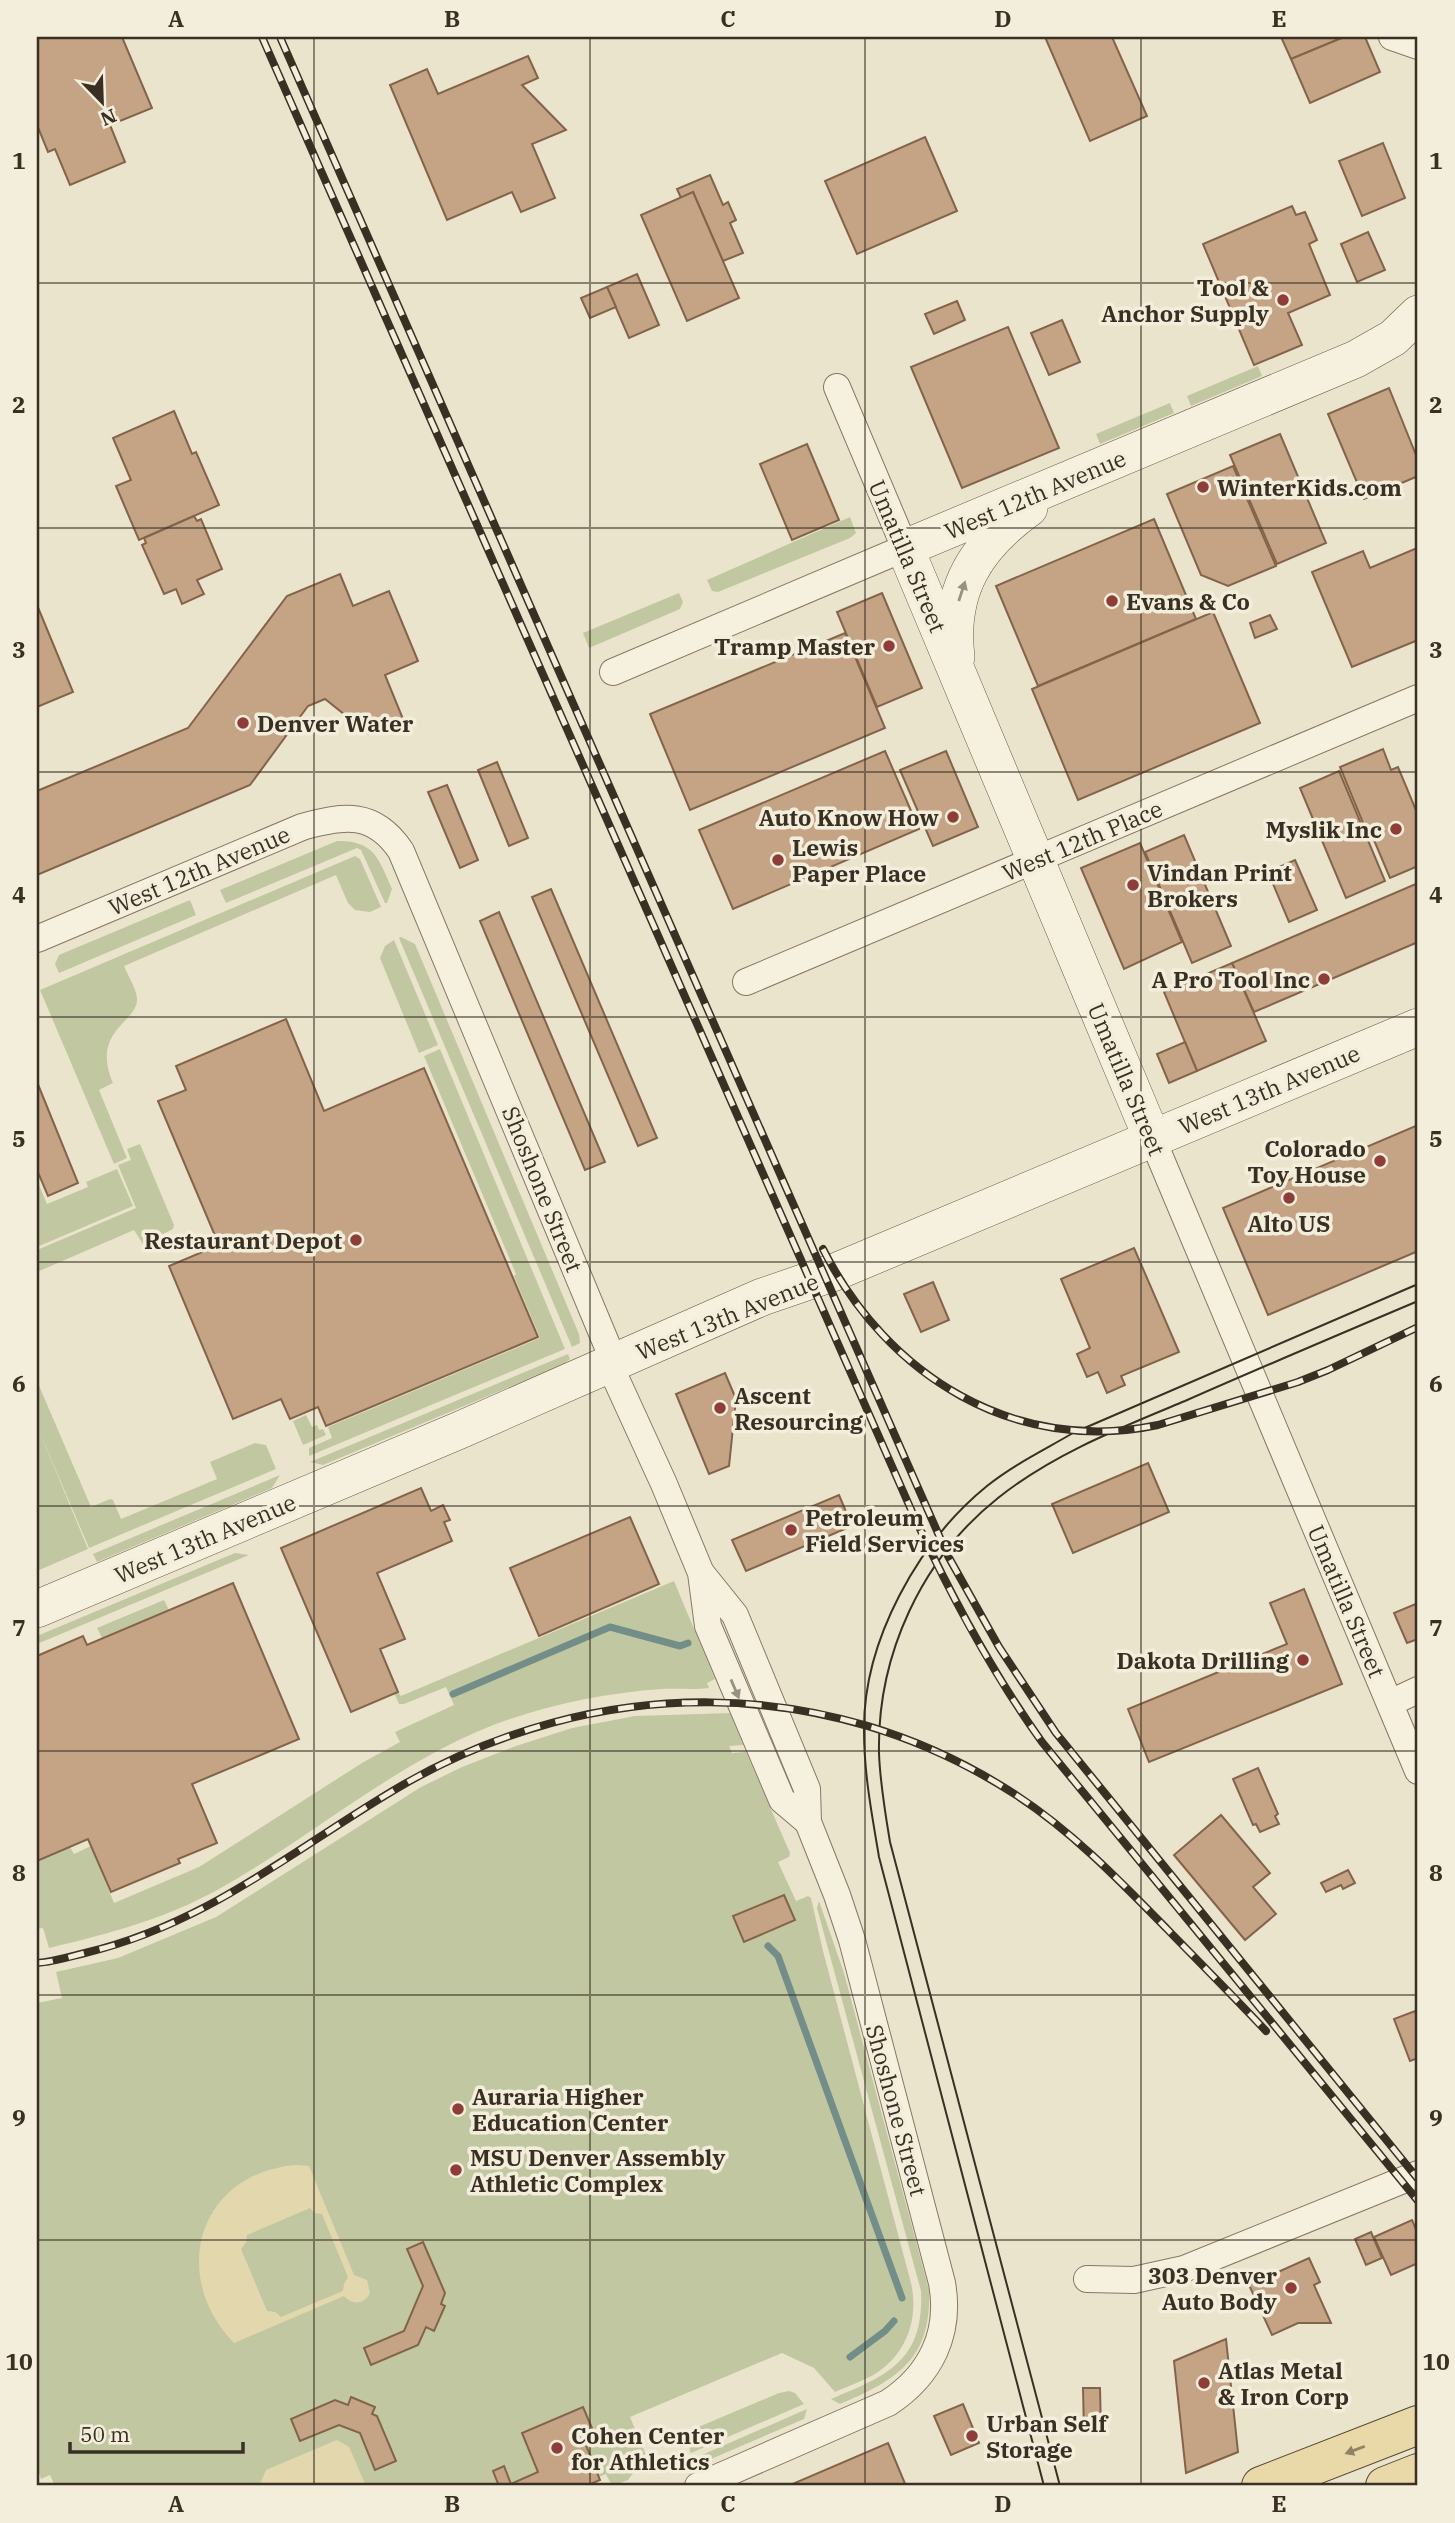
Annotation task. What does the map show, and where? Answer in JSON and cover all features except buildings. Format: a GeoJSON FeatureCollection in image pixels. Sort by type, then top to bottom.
{"type":"FeatureCollection","features":[{"type":"Feature","properties":{"kind":"main road"},"geometry":{"type":"LineString","coordinates":[[1261,2486],[1418,2425]]}},
{"type":"Feature","properties":{"kind":"main road"},"geometry":{"type":"LineString","coordinates":[[1385,2486],[1418,2473]]}},
{"type":"Feature","properties":{"kind":"street"},"geometry":{"type":"LineString","coordinates":[[1392,37],[1418,46]]}},
{"type":"Feature","properties":{"kind":"street","name":"West 12th Avenue"},"geometry":{"type":"LineString","coordinates":[[613,672],[1356,359],[1393,338],[1415,318]]}},
{"type":"Feature","properties":{"kind":"street","name":"Umatilla Street"},"geometry":{"type":"LineString","coordinates":[[837,387],[1418,1771]]}},
{"type":"Feature","properties":{"kind":"street"},"geometry":{"type":"LineString","coordinates":[[961,682],[954,626],[965,578],[998,533],[1067,480]]}},
{"type":"Feature","properties":{"kind":"street","name":"West 12th Place"},"geometry":{"type":"LineString","coordinates":[[746,982],[1418,698]]}},
{"type":"Feature","properties":{"kind":"street","name":"West 12th Avenue"},"geometry":{"type":"LineString","coordinates":[[37,939],[302,827],[340,819],[365,820]]}},
{"type":"Feature","properties":{"kind":"street","name":"Shoshone Street"},"geometry":{"type":"LineString","coordinates":[[365,820],[385,831],[401,851],[607,1345],[616,1379],[701,1573],[708,1626],[782,1800],[808,1822],[837,1895],[852,1940],[944,2292],[944,2318],[935,2352],[919,2378],[903,2393],[888,2403],[698,2486]]}},
{"type":"Feature","properties":{"kind":"street","name":"West 13th Avenue"},"geometry":{"type":"LineString","coordinates":[[37,1609],[434,1441],[762,1297],[835,1272],[1418,1027]]}},
{"type":"Feature","properties":{"kind":"street"},"geometry":{"type":"LineString","coordinates":[[1390,1703],[1418,1690]]}},
{"type":"Feature","properties":{"kind":"street"},"geometry":{"type":"LineString","coordinates":[[1087,2279],[1134,2280],[1184,2269],[1418,2174]]}},
{"type":"Feature","properties":{"kind":"green space"},"geometry":{"type":"Polygon","coordinates":[[[1258,366],[1262,376],[1191,406],[1187,396],[1258,366]]]}},
{"type":"Feature","properties":{"kind":"green space"},"geometry":{"type":"Polygon","coordinates":[[[1170,403],[1174,413],[1100,444],[1096,434],[1170,403]]]}},
{"type":"Feature","properties":{"kind":"green space"},"geometry":{"type":"Polygon","coordinates":[[[850,517],[856,533],[850,538],[718,592],[712,591],[707,580],[850,517]]]}},
{"type":"Feature","properties":{"kind":"green space"},"geometry":{"type":"Polygon","coordinates":[[[679,593],[683,602],[680,609],[589,648],[583,633],[679,593]]]}},
{"type":"Feature","properties":{"kind":"green space"},"geometry":{"type":"Polygon","coordinates":[[[337,841],[359,844],[374,853],[392,889],[387,903],[361,850],[357,848],[226,903],[220,890],[337,841]]]}},
{"type":"Feature","properties":{"kind":"green space"},"geometry":{"type":"Polygon","coordinates":[[[355,856],[360,859],[381,907],[370,912],[355,910],[348,903],[336,875],[124,966],[134,986],[136,1006],[111,1039],[107,1051],[113,1083],[99,1090],[127,1158],[114,1164],[40,990],[355,856]]]}},
{"type":"Feature","properties":{"kind":"green space"},"geometry":{"type":"Polygon","coordinates":[[[190,900],[196,915],[59,973],[55,964],[59,955],[190,900]]]}},
{"type":"Feature","properties":{"kind":"green space"},"geometry":{"type":"Polygon","coordinates":[[[399,938],[415,944],[579,1334],[580,1343],[572,1347],[399,938]]]}},
{"type":"Feature","properties":{"kind":"green space"},"geometry":{"type":"Polygon","coordinates":[[[394,940],[438,1045],[419,1053],[380,958],[385,946],[394,940]]]}},
{"type":"Feature","properties":{"kind":"green space"},"geometry":{"type":"Polygon","coordinates":[[[440,1049],[565,1349],[309,1456],[309,1448],[332,1438],[328,1427],[540,1338],[514,1276],[516,1274],[424,1056],[440,1049]]]}},
{"type":"Feature","properties":{"kind":"green space"},"geometry":{"type":"Polygon","coordinates":[[[140,1144],[174,1225],[173,1229],[143,1244],[134,1230],[37,1272],[37,1250],[136,1208],[118,1165],[131,1160],[127,1149],[140,1144]]]}},
{"type":"Feature","properties":{"kind":"green space"},"geometry":{"type":"Polygon","coordinates":[[[117,1169],[133,1206],[37,1247],[37,1180],[47,1204],[88,1187],[86,1182],[117,1169]]]}},
{"type":"Feature","properties":{"kind":"green space"},"geometry":{"type":"Polygon","coordinates":[[[568,1354],[570,1359],[564,1364],[323,1465],[310,1462],[568,1354]]]}},
{"type":"Feature","properties":{"kind":"green space"},"geometry":{"type":"Polygon","coordinates":[[[37,1381],[91,1507],[113,1500],[121,1519],[217,1479],[210,1462],[255,1443],[266,1445],[276,1469],[89,1548],[38,1428],[88,1549],[37,1571],[37,1381]]]}},
{"type":"Feature","properties":{"kind":"green space"},"geometry":{"type":"Polygon","coordinates":[[[306,1415],[312,1427],[317,1425],[326,1435],[303,1445],[293,1421],[306,1415]]]}},
{"type":"Feature","properties":{"kind":"green space"},"geometry":{"type":"Polygon","coordinates":[[[280,1475],[272,1488],[97,1562],[93,1554],[280,1475]]]}},
{"type":"Feature","properties":{"kind":"green space"},"geometry":{"type":"Polygon","coordinates":[[[235,1553],[249,1555],[37,1644],[37,1636],[235,1553]]]}},
{"type":"Feature","properties":{"kind":"green space"},"geometry":{"type":"Polygon","coordinates":[[[674,1581],[715,1679],[707,1683],[709,1688],[617,1694],[550,1707],[507,1720],[450,1744],[416,1763],[253,1869],[199,1900],[114,1931],[49,1948],[43,1928],[37,1929],[37,1861],[70,1847],[74,1854],[91,1846],[114,1903],[199,1867],[362,1763],[400,1742],[395,1732],[454,1705],[446,1687],[404,1704],[399,1704],[394,1693],[398,1692],[401,1696],[674,1581]]]}},
{"type":"Feature","properties":{"kind":"green space"},"geometry":{"type":"Polygon","coordinates":[[[164,1600],[169,1610],[102,1638],[97,1628],[164,1600]]]}},
{"type":"Feature","properties":{"kind":"green space","name":"MSU Denver Assembly Athletic Complex"},"geometry":{"type":"Polygon","coordinates":[[[730,1713],[743,1745],[729,1746],[732,1753],[746,1752],[790,1853],[789,1857],[778,1862],[796,1901],[808,1896],[811,1898],[911,2283],[912,2322],[903,2346],[895,2356],[875,2374],[835,2392],[814,2368],[782,2353],[630,2417],[646,2455],[628,2480],[612,2486],[606,2474],[586,2486],[55,2486],[50,2475],[41,2479],[37,2468],[37,2003],[62,1998],[56,1972],[118,1958],[216,1917],[421,1787],[462,1767],[516,1746],[572,1728],[635,1716],[730,1713]]]}},
{"type":"Feature","properties":{"kind":"green space"},"geometry":{"type":"Polygon","coordinates":[[[819,1901],[844,1973],[929,2290],[924,2334],[907,2364],[878,2386],[840,2404],[831,2399],[885,2373],[909,2350],[920,2315],[921,2291],[817,1908],[819,1901]]]}},
{"type":"Feature","properties":{"kind":"green space"},"geometry":{"type":"Polygon","coordinates":[[[789,2391],[795,2393],[804,2404],[691,2453],[689,2439],[696,2428],[789,2391]]]}},
{"type":"Feature","properties":{"kind":"green space"},"geometry":{"type":"Polygon","coordinates":[[[807,2409],[804,2419],[711,2459],[695,2458],[807,2409]]]}},
{"type":"Feature","properties":{"kind":"sand"},"geometry":{"type":"Polygon","coordinates":[[[297,2165],[309,2166],[354,2275],[367,2280],[370,2293],[365,2300],[358,2302],[344,2296],[234,2343],[214,2316],[202,2287],[199,2259],[204,2231],[217,2206],[237,2186],[263,2172],[297,2165]],[[310,2208],[247,2235],[241,2249],[267,2311],[275,2312],[281,2317],[343,2291],[348,2277],[322,2214],[315,2213],[310,2208]]]}},
{"type":"Feature","properties":{"kind":"sand"},"geometry":{"type":"Polygon","coordinates":[[[337,2440],[349,2447],[366,2486],[259,2486],[266,2470],[337,2440]]]}},
{"type":"Feature","properties":{"kind":"waterway"},"geometry":{"type":"LineString","coordinates":[[453,1694],[610,1627],[680,1646],[688,1643]]}},
{"type":"Feature","properties":{"kind":"waterway"},"geometry":{"type":"LineString","coordinates":[[768,1946],[778,1956],[902,2298]]}},
{"type":"Feature","properties":{"kind":"waterway"},"geometry":{"type":"LineString","coordinates":[[850,2357],[894,2321]]}},
{"type":"Feature","properties":{"kind":"tram line"},"geometry":{"type":"LineString","coordinates":[[1044,2486],[879,1857],[864,1747],[866,1697],[873,1663],[884,1629],[917,1564],[962,1509],[997,1478],[1073,1433],[1418,1284]]}},
{"type":"Feature","properties":{"kind":"tram line"},"geometry":{"type":"LineString","coordinates":[[1060,2486],[890,1842],[879,1753],[880,1717],[895,1646],[926,1580],[947,1550],[971,1522],[1019,1482],[1064,1455],[1112,1432],[1418,1301]]}},
{"type":"Feature","properties":{"kind":"railway"},"geometry":{"type":"LineString","coordinates":[[262,37],[913,1514],[957,1603],[1006,1688],[1042,1742],[1418,2201]]}},
{"type":"Feature","properties":{"kind":"railway"},"geometry":{"type":"LineString","coordinates":[[280,37],[948,1556],[999,1647],[1056,1733],[1418,2179]]}},
{"type":"Feature","properties":{"kind":"railway"},"geometry":{"type":"LineString","coordinates":[[823,1249],[850,1294],[882,1334],[919,1368],[961,1396],[1006,1416],[1054,1428],[1105,1431],[1158,1425],[1298,1382],[1418,1327]]}},
{"type":"Feature","properties":{"kind":"railway"},"geometry":{"type":"LineString","coordinates":[[37,1963],[67,1958],[130,1940],[211,1904],[401,1786],[475,1749],[552,1723],[631,1707],[710,1702],[789,1709],[867,1726],[943,1755],[1016,1795],[1096,1858],[1266,2031]]}},
{"type":"Feature","properties":{"kind":"place","name":"Tool & Anchor Supply"},"geometry":{"type":"Point","coordinates":[1283,300]}},
{"type":"Feature","properties":{"kind":"place","name":"WinterKids.com"},"geometry":{"type":"Point","coordinates":[1203,487]}},
{"type":"Feature","properties":{"kind":"place","name":"Evans & Co"},"geometry":{"type":"Point","coordinates":[1112,601]}},
{"type":"Feature","properties":{"kind":"place","name":"Tramp Master"},"geometry":{"type":"Point","coordinates":[889,646]}},
{"type":"Feature","properties":{"kind":"place","name":"Denver Water"},"geometry":{"type":"Point","coordinates":[243,723]}},
{"type":"Feature","properties":{"kind":"place","name":"Auto Know How"},"geometry":{"type":"Point","coordinates":[953,817]}},
{"type":"Feature","properties":{"kind":"place","name":"Myslik Inc"},"geometry":{"type":"Point","coordinates":[1396,829]}},
{"type":"Feature","properties":{"kind":"place","name":"Lewis Paper Place"},"geometry":{"type":"Point","coordinates":[778,860]}},
{"type":"Feature","properties":{"kind":"place","name":"Vindan Print Brokers"},"geometry":{"type":"Point","coordinates":[1133,885]}},
{"type":"Feature","properties":{"kind":"place","name":"A Pro Tool Inc"},"geometry":{"type":"Point","coordinates":[1324,979]}},
{"type":"Feature","properties":{"kind":"place","name":"Colorado Toy House"},"geometry":{"type":"Point","coordinates":[1380,1161]}},
{"type":"Feature","properties":{"kind":"place","name":"Alto US"},"geometry":{"type":"Point","coordinates":[1289,1198]}},
{"type":"Feature","properties":{"kind":"place","name":"Restaurant Depot"},"geometry":{"type":"Point","coordinates":[356,1240]}},
{"type":"Feature","properties":{"kind":"place","name":"Ascent Resourcing"},"geometry":{"type":"Point","coordinates":[720,1408]}},
{"type":"Feature","properties":{"kind":"place","name":"Petroleum Field Services"},"geometry":{"type":"Point","coordinates":[791,1530]}},
{"type":"Feature","properties":{"kind":"place","name":"Dakota Drilling"},"geometry":{"type":"Point","coordinates":[1303,1660]}},
{"type":"Feature","properties":{"kind":"place","name":"Auraria Higher Education Center"},"geometry":{"type":"Point","coordinates":[458,2109]}},
{"type":"Feature","properties":{"kind":"place","name":"MSU Denver Assembly Athletic Complex"},"geometry":{"type":"Point","coordinates":[456,2170]}},
{"type":"Feature","properties":{"kind":"place","name":"303 Denver Auto Body"},"geometry":{"type":"Point","coordinates":[1291,2288]}},
{"type":"Feature","properties":{"kind":"place","name":"Atlas Metal & Iron Corp"},"geometry":{"type":"Point","coordinates":[1204,2383]}},
{"type":"Feature","properties":{"kind":"place","name":"Urban Self Storage"},"geometry":{"type":"Point","coordinates":[972,2436]}},
{"type":"Feature","properties":{"kind":"place","name":"Cohen Center for Athletics"},"geometry":{"type":"Point","coordinates":[557,2448]}}]}
